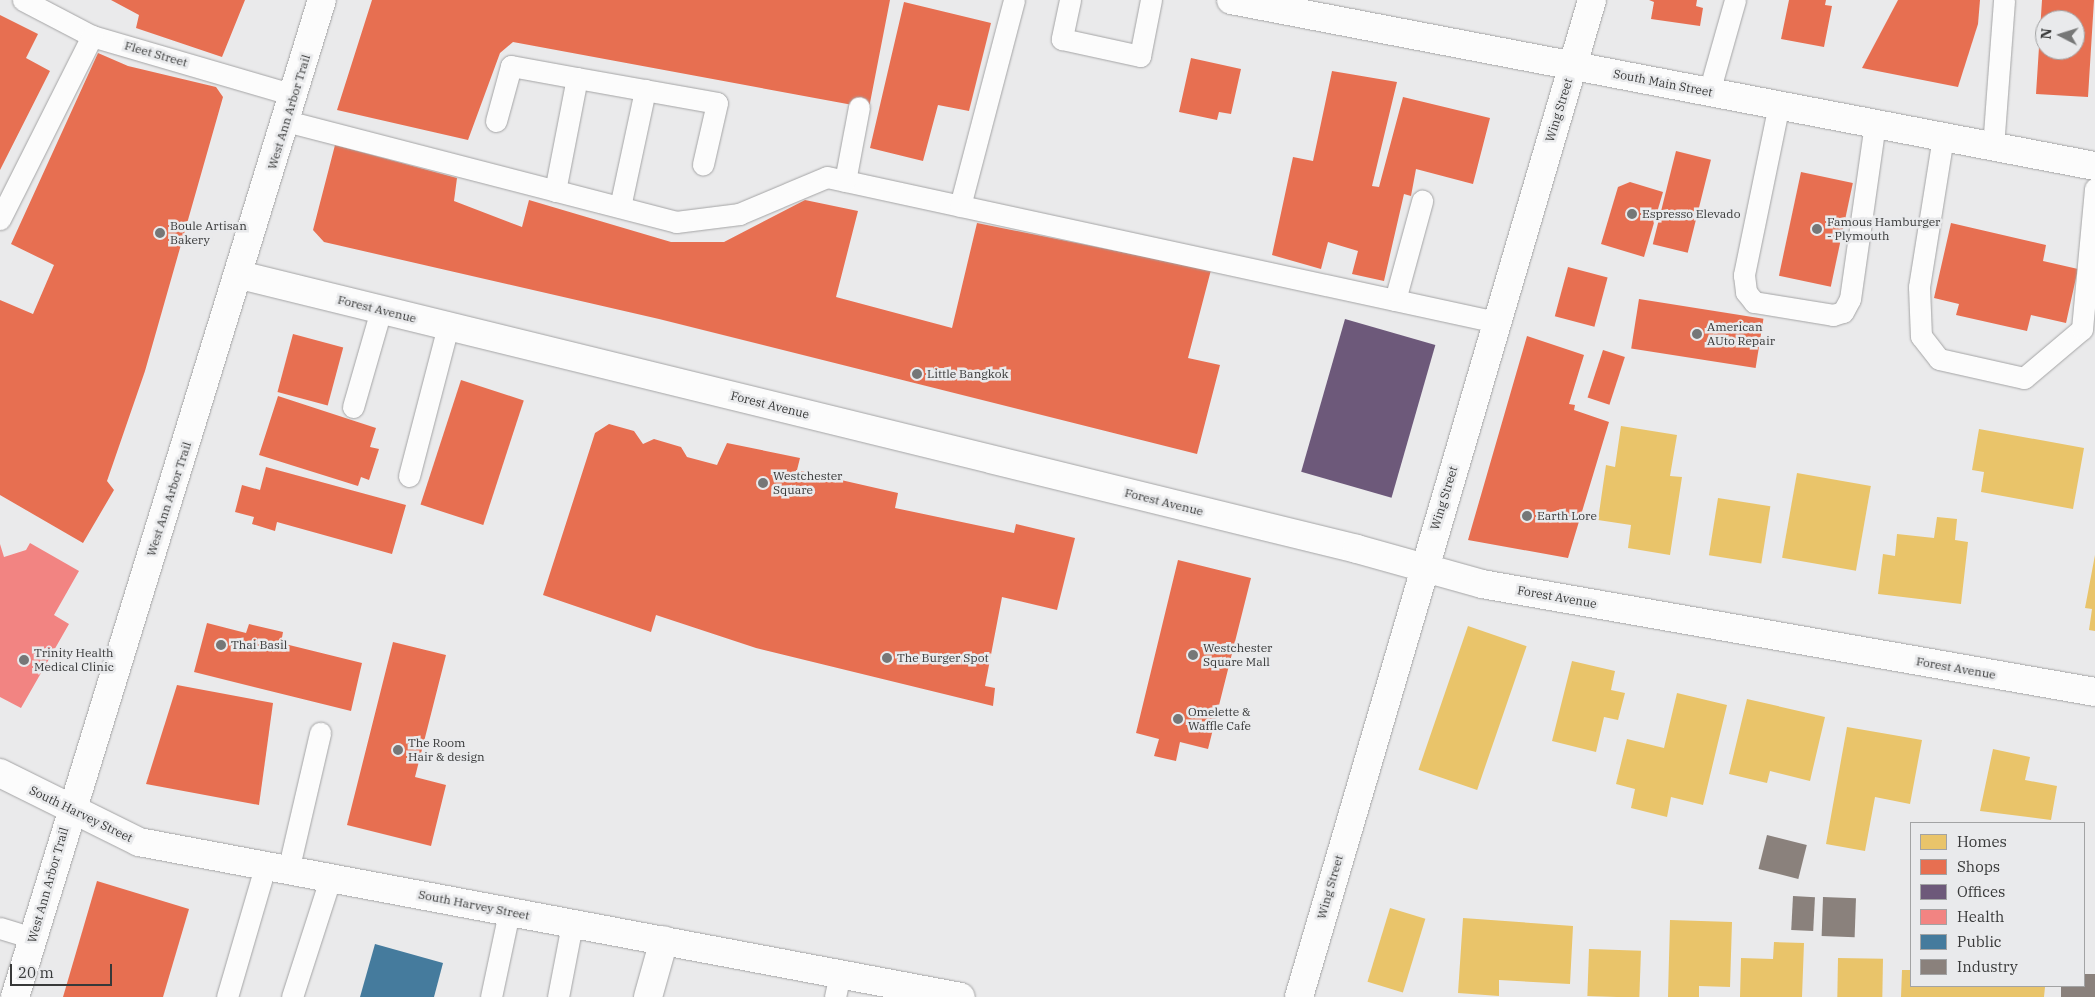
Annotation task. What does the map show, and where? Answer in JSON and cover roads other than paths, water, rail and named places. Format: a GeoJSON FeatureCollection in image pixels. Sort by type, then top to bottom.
{"type":"FeatureCollection","features":[{"type":"Feature","properties":{"kind":"street","name":"West Ann Arbor Trail"},"geometry":{"type":"LineString","coordinates":[[15,997],[70,808],[240,275],[322,0]]}},
{"type":"Feature","properties":{"kind":"street","name":"Wing Street"},"geometry":{"type":"LineString","coordinates":[[1299,997],[1423,568],[1592,0]]}},
{"type":"Feature","properties":{"kind":"street","name":"South Main Street"},"geometry":{"type":"LineString","coordinates":[[1238,1],[2095,166]]}},
{"type":"Feature","properties":{"kind":"street","name":"Forest Avenue"},"geometry":{"type":"LineString","coordinates":[[240,275],[1482,584],[2095,692]]}},
{"type":"Feature","properties":{"kind":"street","name":"South Harvey Street"},"geometry":{"type":"LineString","coordinates":[[0,773],[139,842],[664,940],[838,986],[961,997]]}},
{"type":"Feature","properties":{"kind":"street"},"geometry":{"type":"LineString","coordinates":[[648,997],[664,940]]}},
{"type":"Feature","properties":{"kind":"lane","name":"Fleet Street"},"geometry":{"type":"LineString","coordinates":[[23,0],[92,36],[294,95]]}},
{"type":"Feature","properties":{"kind":"lane"},"geometry":{"type":"LineString","coordinates":[[960,206],[1014,0]]}},
{"type":"Feature","properties":{"kind":"lane"},"geometry":{"type":"LineString","coordinates":[[1070,0],[1062,39],[1140,56],[1151,0]]}},
{"type":"Feature","properties":{"kind":"lane"},"geometry":{"type":"LineString","coordinates":[[1709,92],[1735,0]]}},
{"type":"Feature","properties":{"kind":"lane"},"geometry":{"type":"LineString","coordinates":[[1993,147],[2004,0]]}},
{"type":"Feature","properties":{"kind":"lane"},"geometry":{"type":"LineString","coordinates":[[0,219],[92,36]]}},
{"type":"Feature","properties":{"kind":"lane"},"geometry":{"type":"LineString","coordinates":[[496,121],[511,66],[717,103],[703,164]]}},
{"type":"Feature","properties":{"kind":"lane"},"geometry":{"type":"LineString","coordinates":[[555,191],[577,78]]}},
{"type":"Feature","properties":{"kind":"lane"},"geometry":{"type":"LineString","coordinates":[[620,207],[646,90]]}},
{"type":"Feature","properties":{"kind":"lane"},"geometry":{"type":"LineString","coordinates":[[1779,104],[1744,275],[1746,292],[1754,302],[1833,315],[1842,312],[1850,299],[1875,124]]}},
{"type":"Feature","properties":{"kind":"lane"},"geometry":{"type":"LineString","coordinates":[[845,181],[859,106]]}},
{"type":"Feature","properties":{"kind":"lane"},"geometry":{"type":"LineString","coordinates":[[286,121],[676,222],[739,214],[827,177],[1496,322]]}},
{"type":"Feature","properties":{"kind":"lane"},"geometry":{"type":"LineString","coordinates":[[1943,137],[1919,287],[1921,336],[1939,358],[2024,378],[2082,329],[2095,189]]}},
{"type":"Feature","properties":{"kind":"lane"},"geometry":{"type":"LineString","coordinates":[[1395,300],[1422,201]]}},
{"type":"Feature","properties":{"kind":"lane"},"geometry":{"type":"LineString","coordinates":[[353,407],[381,310]]}},
{"type":"Feature","properties":{"kind":"lane"},"geometry":{"type":"LineString","coordinates":[[409,476],[448,326]]}},
{"type":"Feature","properties":{"kind":"lane"},"geometry":{"type":"LineString","coordinates":[[227,997],[277,869],[320,733]]}},
{"type":"Feature","properties":{"kind":"lane"},"geometry":{"type":"LineString","coordinates":[[292,997],[330,878]]}},
{"type":"Feature","properties":{"kind":"lane"},"geometry":{"type":"LineString","coordinates":[[491,997],[509,912]]}},
{"type":"Feature","properties":{"kind":"lane"},"geometry":{"type":"LineString","coordinates":[[558,997],[572,924]]}},
{"type":"Feature","properties":{"kind":"lane"},"geometry":{"type":"LineString","coordinates":[[0,928],[32,938]]}},
{"type":"Feature","properties":{"kind":"place","name":"Espresso Elevado"},"geometry":{"type":"Point","coordinates":[1632,214]}},
{"type":"Feature","properties":{"kind":"place","name":"Famous Hamburger - Plymouth"},"geometry":{"type":"Point","coordinates":[1817,229]}},
{"type":"Feature","properties":{"kind":"place","name":"Boule Artisan Bakery"},"geometry":{"type":"Point","coordinates":[160,233]}},
{"type":"Feature","properties":{"kind":"place","name":"American AUto Repair"},"geometry":{"type":"Point","coordinates":[1697,334]}},
{"type":"Feature","properties":{"kind":"place","name":"Little Bangkok"},"geometry":{"type":"Point","coordinates":[917,374]}},
{"type":"Feature","properties":{"kind":"place","name":"Westchester Square"},"geometry":{"type":"Point","coordinates":[763,483]}},
{"type":"Feature","properties":{"kind":"place","name":"Earth Lore"},"geometry":{"type":"Point","coordinates":[1527,516]}},
{"type":"Feature","properties":{"kind":"place","name":"Thai Basil"},"geometry":{"type":"Point","coordinates":[221,645]}},
{"type":"Feature","properties":{"kind":"place","name":"Westchester Square Mall"},"geometry":{"type":"Point","coordinates":[1193,655]}},
{"type":"Feature","properties":{"kind":"place","name":"The Burger Spot"},"geometry":{"type":"Point","coordinates":[887,658]}},
{"type":"Feature","properties":{"kind":"place","name":"Trinity Health Medical Clinic"},"geometry":{"type":"Point","coordinates":[24,660]}},
{"type":"Feature","properties":{"kind":"place","name":"Omelette & Waffle Cafe"},"geometry":{"type":"Point","coordinates":[1178,719]}},
{"type":"Feature","properties":{"kind":"place","name":"The Room Hair & design"},"geometry":{"type":"Point","coordinates":[398,750]}}]}
